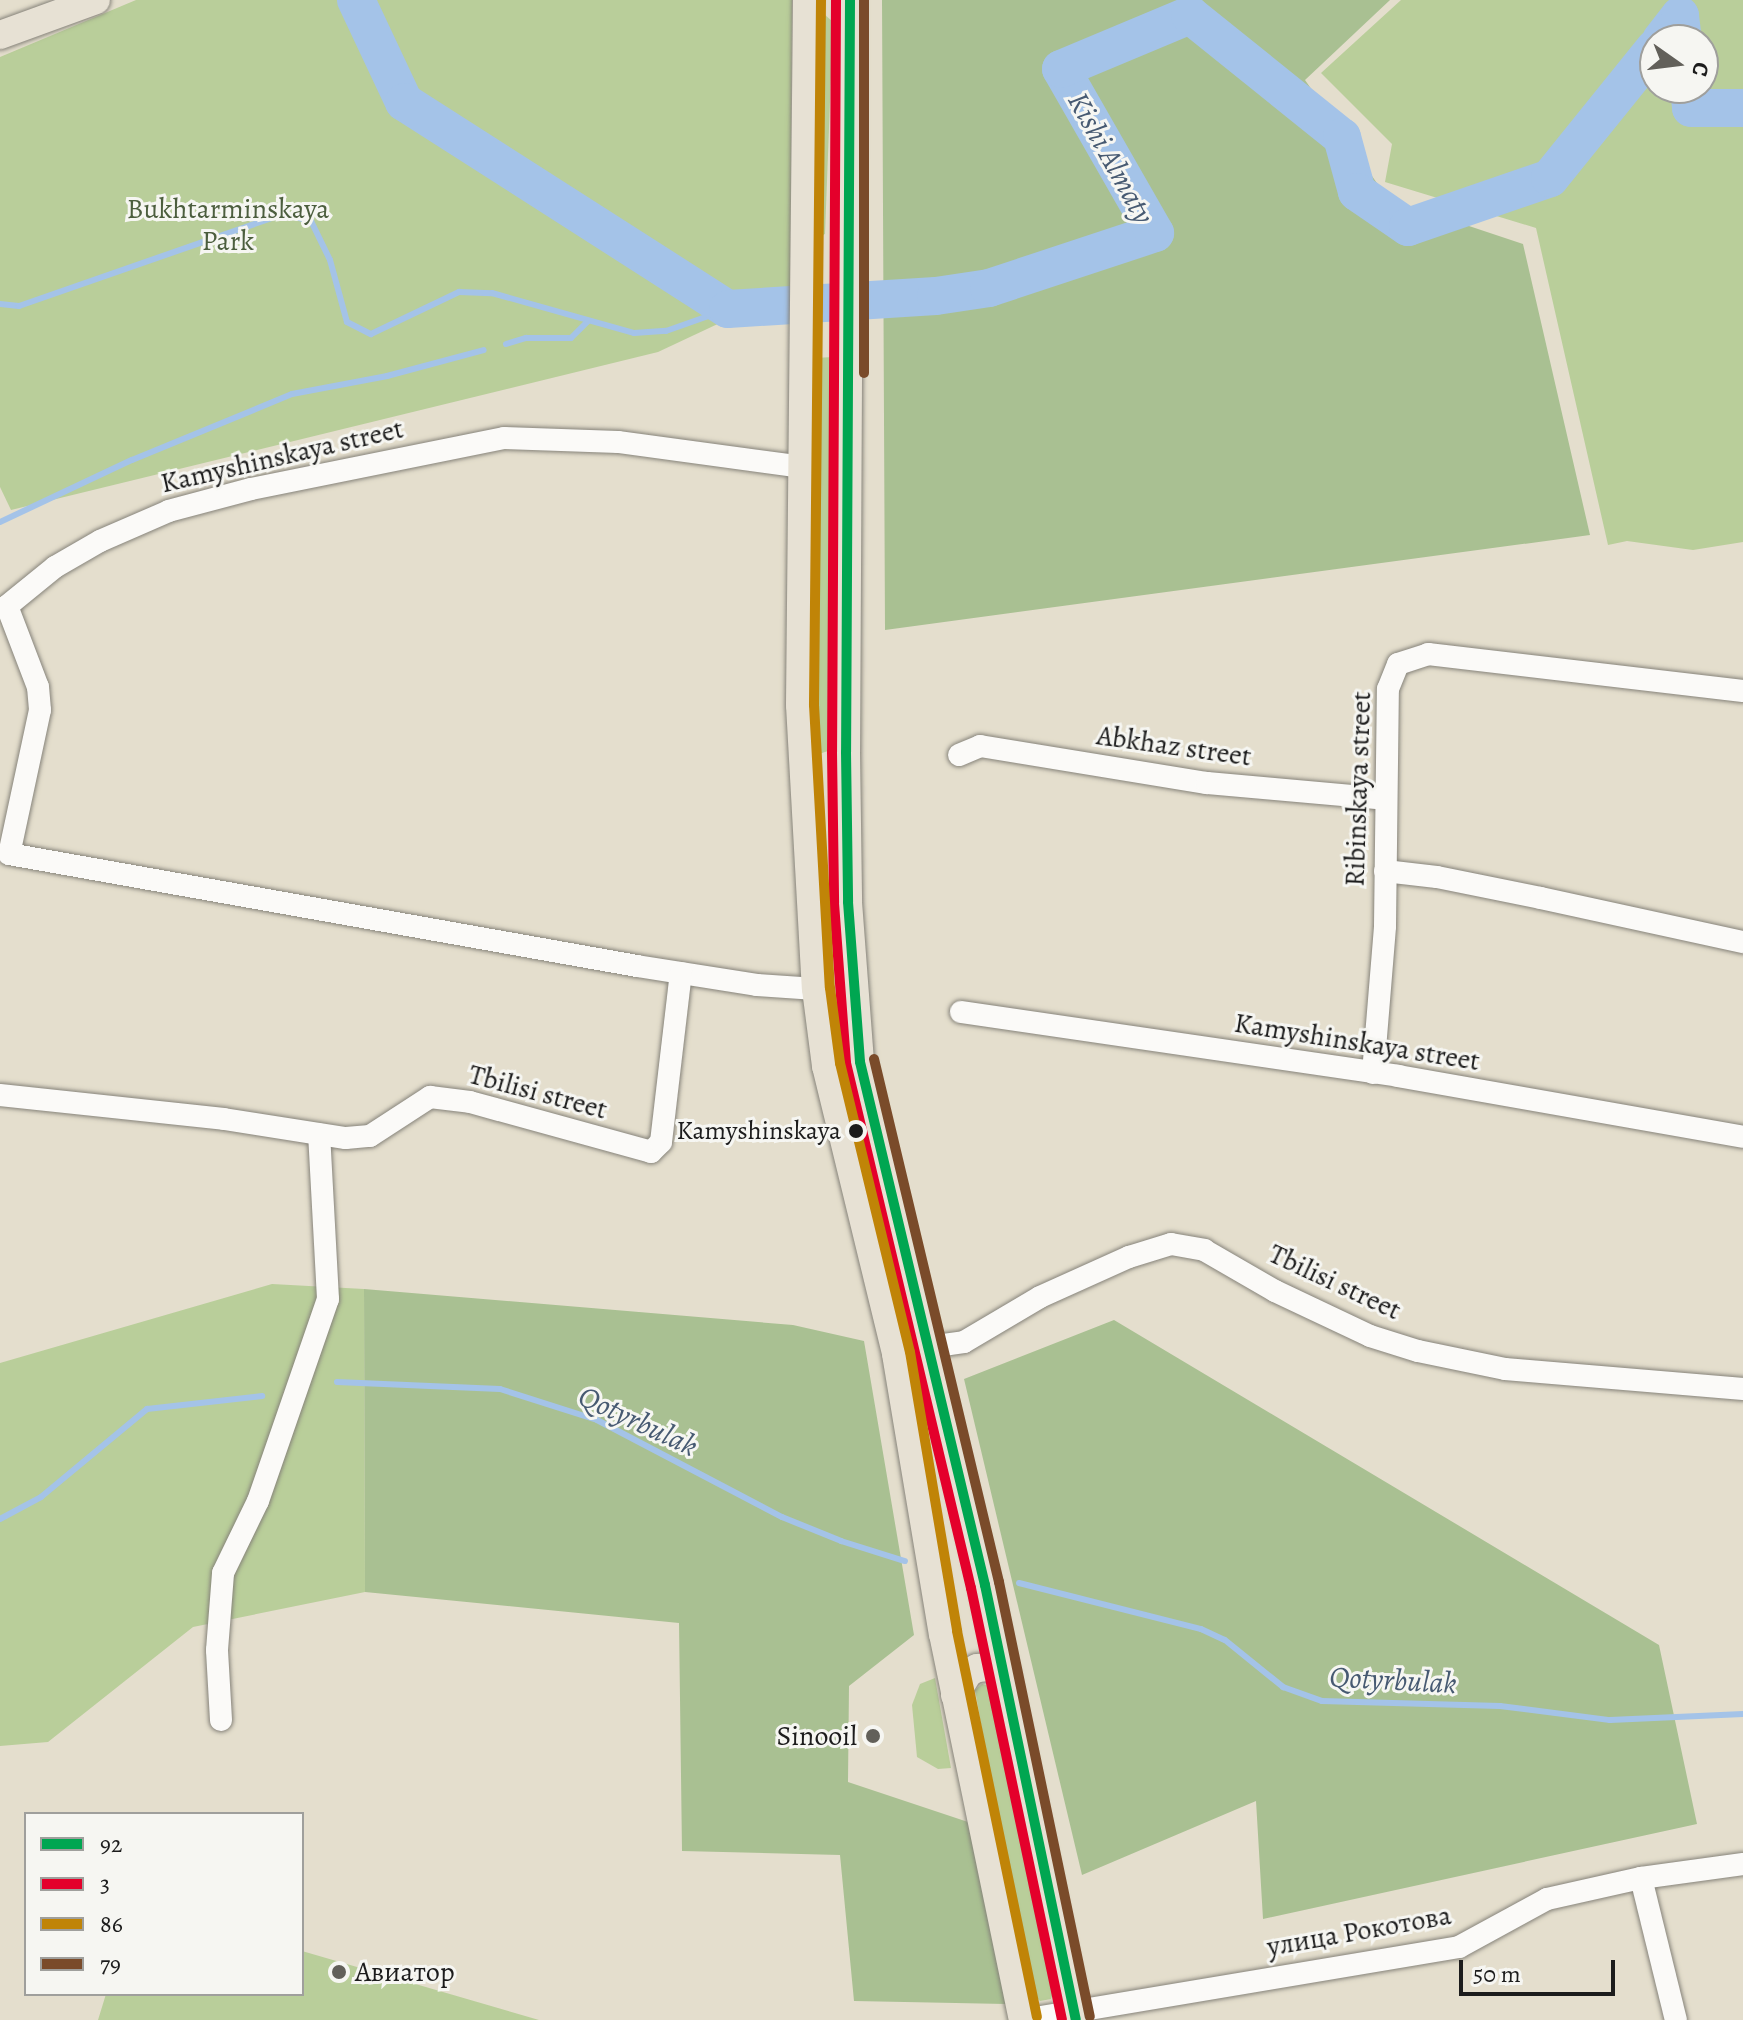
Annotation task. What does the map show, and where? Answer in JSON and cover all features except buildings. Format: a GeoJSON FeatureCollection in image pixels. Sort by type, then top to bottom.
{"type":"FeatureCollection","features":[{"type":"Feature","properties":{"kind":"main road"},"geometry":{"type":"LineString","coordinates":[[0,35],[96,0]]}},
{"type":"Feature","properties":{"kind":"main road"},"geometry":{"type":"LineString","coordinates":[[807,0],[807,249],[800,705],[816,989],[826,1066],[896,1354],[955,1695],[1023,2020]]}},
{"type":"Feature","properties":{"kind":"main road"},"geometry":{"type":"LineString","coordinates":[[850,0],[846,752],[848,902],[860,1062],[1005,1673],[1075,2015]]}},
{"type":"Feature","properties":{"kind":"main road"},"geometry":{"type":"LineString","coordinates":[[955,1695],[968,1673],[977,1668],[993,1667],[1005,1673]]}},
{"type":"Feature","properties":{"kind":"street","name":"Kamyshinskaya street"},"geometry":{"type":"LineString","coordinates":[[803,467],[618,442],[504,438],[238,493],[169,511],[100,541],[55,567],[7,606],[38,687],[40,710],[5,853],[681,973],[757,985],[816,989]]}},
{"type":"Feature","properties":{"kind":"street","name":"Ribinskaya street"},"geometry":{"type":"LineString","coordinates":[[1373,1073],[1385,926],[1388,689],[1398,664],[1428,654],[1743,691]]}},
{"type":"Feature","properties":{"kind":"street","name":"Abkhaz street"},"geometry":{"type":"LineString","coordinates":[[959,755],[980,746],[1207,783],[1385,799]]}},
{"type":"Feature","properties":{"kind":"street"},"geometry":{"type":"LineString","coordinates":[[1385,871],[1481,886],[1743,942]]}},
{"type":"Feature","properties":{"kind":"street","name":"Tbilisi street"},"geometry":{"type":"LineString","coordinates":[[0,1095],[224,1119],[346,1138],[370,1136],[430,1097],[470,1102],[651,1152],[661,1142],[681,973]]}},
{"type":"Feature","properties":{"kind":"street","name":"Kamyshinskaya street"},"geometry":{"type":"LineString","coordinates":[[961,1012],[1373,1073],[1743,1137]]}},
{"type":"Feature","properties":{"kind":"street"},"geometry":{"type":"LineString","coordinates":[[221,1720],[217,1650],[223,1573],[258,1501],[328,1299],[319,1134]]}},
{"type":"Feature","properties":{"kind":"street","name":"Tbilisi street"},"geometry":{"type":"LineString","coordinates":[[929,1347],[964,1342],[1040,1297],[1129,1257],[1171,1244],[1204,1250],[1275,1291],[1370,1336],[1418,1351],[1505,1369],[1743,1389]]}},
{"type":"Feature","properties":{"kind":"street","name":"улица Рокотова"},"geometry":{"type":"LineString","coordinates":[[1023,2020],[1075,2015],[1459,1947],[1547,1899],[1641,1878],[1743,1864]]}},
{"type":"Feature","properties":{"kind":"street"},"geometry":{"type":"LineString","coordinates":[[1641,1878],[1676,2020]]}},
{"type":"Feature","properties":{"kind":"green space","name":"Bukhtarminskaya Park"},"geometry":{"type":"Polygon","coordinates":[[[136,0],[792,0],[790,290],[658,352],[11,510],[0,487],[0,57],[136,0]]]}},
{"type":"Feature","properties":{"kind":"green space"},"geometry":{"type":"Polygon","coordinates":[[[882,0],[1390,0],[1305,80],[1388,199],[1523,244],[1590,535],[885,630],[882,0]]]}},
{"type":"Feature","properties":{"kind":"green space"},"geometry":{"type":"Polygon","coordinates":[[[1401,0],[1743,0],[1743,542],[1693,550],[1627,541],[1608,545],[1536,228],[1385,182],[1392,144],[1321,73],[1401,0]]]}},
{"type":"Feature","properties":{"kind":"green space"},"geometry":{"type":"Polygon","coordinates":[[[815,6],[833,22],[825,234],[815,239],[815,6]]]}},
{"type":"Feature","properties":{"kind":"green space"},"geometry":{"type":"Polygon","coordinates":[[[833,357],[830,741],[828,751],[813,756],[815,358],[833,357]]]}},
{"type":"Feature","properties":{"kind":"green space"},"geometry":{"type":"Polygon","coordinates":[[[272,1284],[364,1289],[365,1592],[193,1627],[48,1742],[0,1746],[0,1363],[272,1284]]]}},
{"type":"Feature","properties":{"kind":"green space"},"geometry":{"type":"Polygon","coordinates":[[[364,1289],[793,1325],[864,1341],[914,1635],[849,1686],[848,1782],[974,1824],[1006,2004],[854,2001],[840,1855],[682,1851],[679,1623],[365,1592],[364,1289]]]}},
{"type":"Feature","properties":{"kind":"green space"},"geometry":{"type":"Polygon","coordinates":[[[1114,1320],[1659,1645],[1697,1824],[1263,1919],[1256,1801],[1082,1875],[964,1379],[1114,1320]]]}},
{"type":"Feature","properties":{"kind":"green space"},"geometry":{"type":"Polygon","coordinates":[[[935,1678],[951,1768],[938,1769],[917,1757],[912,1705],[920,1684],[935,1678]]]}},
{"type":"Feature","properties":{"kind":"green space"},"geometry":{"type":"Polygon","coordinates":[[[982,1684],[989,1686],[1057,1982],[1051,1999],[1040,2001],[1035,1996],[975,1690],[982,1684]]]}},
{"type":"Feature","properties":{"kind":"green space","name":"Авиатор"},"geometry":{"type":"Polygon","coordinates":[[[304,1952],[539,2020],[98,2020],[105,1996],[304,1996],[304,1952]]]}},
{"type":"Feature","properties":{"kind":"waterway","name":"Kіshі Almaty"},"geometry":{"type":"LineString","coordinates":[[356,0],[404,102],[728,309],[936,296],[989,288],[1155,233],[1061,69],[1190,15],[1342,137],[1357,192],[1408,227],[1550,178],[1639,68]]}},
{"type":"Feature","properties":{"kind":"waterway","name":"Kіshі Almaty"},"geometry":{"type":"LineString","coordinates":[[1674,24],[1680,16],[1681,24]]}},
{"type":"Feature","properties":{"kind":"waterway","name":"Kіshі Almaty"},"geometry":{"type":"LineString","coordinates":[[1691,104],[1691,108],[1743,108]]}},
{"type":"Feature","properties":{"kind":"waterway"},"geometry":{"type":"LineString","coordinates":[[0,304],[19,306],[283,214],[311,221],[330,260],[347,322],[371,334],[459,292],[492,293],[634,333],[666,331],[728,309]]}},
{"type":"Feature","properties":{"kind":"waterway"},"geometry":{"type":"LineString","coordinates":[[506,344],[526,338],[571,338],[588,321]]}},
{"type":"Feature","properties":{"kind":"waterway"},"geometry":{"type":"LineString","coordinates":[[0,522],[132,460],[292,394],[387,376],[484,350]]}},
{"type":"Feature","properties":{"kind":"waterway","name":"Qotyrbulak"},"geometry":{"type":"LineString","coordinates":[[337,1382],[500,1389],[597,1420],[782,1517],[841,1541],[905,1561]]}},
{"type":"Feature","properties":{"kind":"waterway","name":"Qotyrbulak"},"geometry":{"type":"LineString","coordinates":[[0,1519],[41,1497],[147,1409],[262,1396]]}},
{"type":"Feature","properties":{"kind":"waterway","name":"Qotyrbulak"},"geometry":{"type":"LineString","coordinates":[[1019,1583],[1201,1629],[1225,1640],[1283,1687],[1322,1701],[1500,1706],[1610,1720],[1743,1714]]}},
{"type":"Feature","properties":{"kind":"transit line","name":"86"},"geometry":{"type":"LineString","coordinates":[[821,0],[814,705],[830,988],[840,1063],[910,1352],[957,1631],[1037,2017]]}},
{"type":"Feature","properties":{"kind":"transit line","name":"3"},"geometry":{"type":"LineString","coordinates":[[836,0],[832,752],[834,903],[846,1063],[971,1588],[1062,2020]]}},
{"type":"Feature","properties":{"kind":"transit line","name":"92"},"geometry":{"type":"LineString","coordinates":[[850,0],[846,752],[848,902],[860,1062],[985,1585],[1076,2020]]}},
{"type":"Feature","properties":{"kind":"transit line","name":"79"},"geometry":{"type":"LineString","coordinates":[[864,0],[864,373]]}},
{"type":"Feature","properties":{"kind":"transit line","name":"79"},"geometry":{"type":"LineString","coordinates":[[874,1059],[999,1582],[1090,2017]]}},
{"type":"Feature","properties":{"kind":"place","name":"Kamyshinskaya"},"geometry":{"type":"Point","coordinates":[856,1131]}},
{"type":"Feature","properties":{"kind":"place","name":"Sinooil"},"geometry":{"type":"Point","coordinates":[873,1736]}},
{"type":"Feature","properties":{"kind":"place","name":"Авиатор"},"geometry":{"type":"Point","coordinates":[339,1972]}}]}
